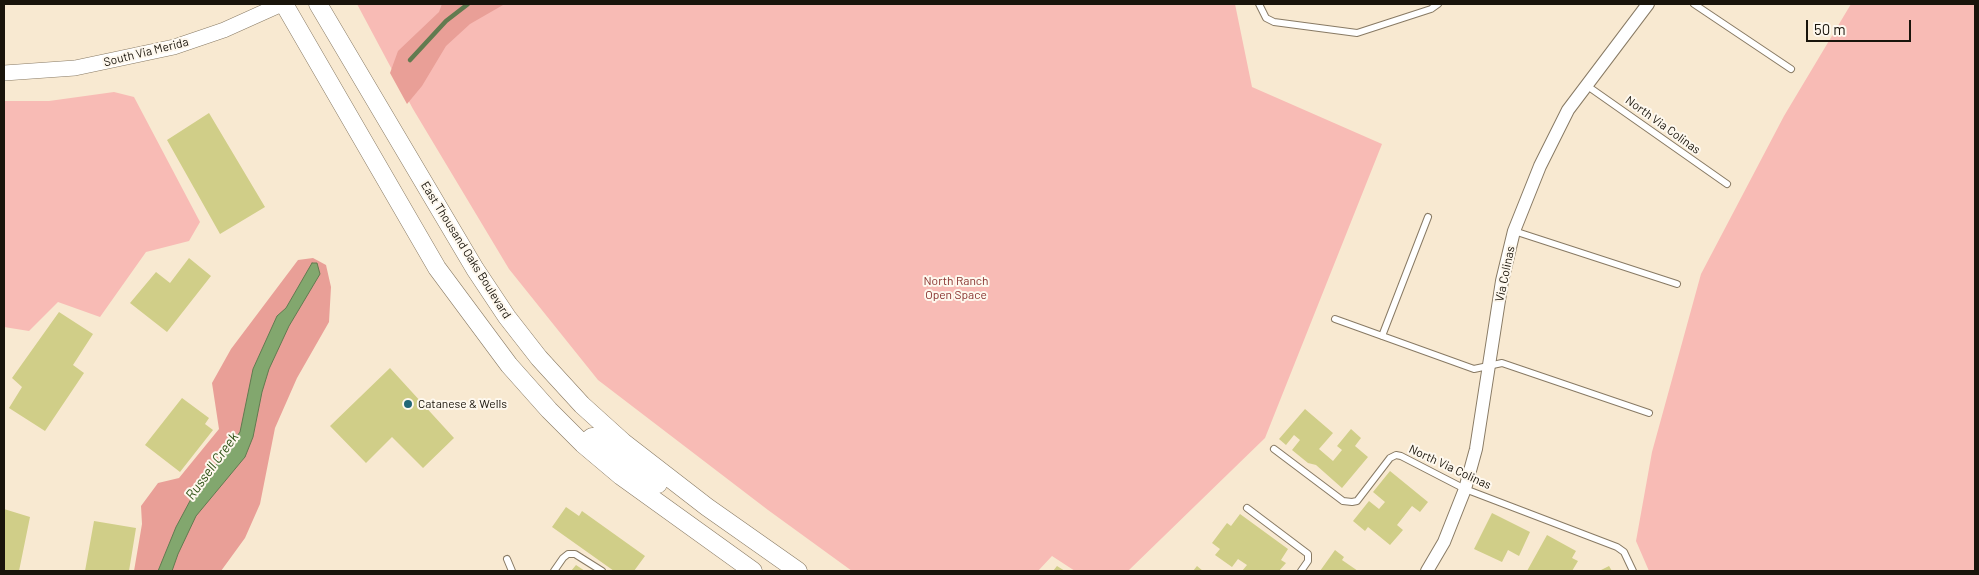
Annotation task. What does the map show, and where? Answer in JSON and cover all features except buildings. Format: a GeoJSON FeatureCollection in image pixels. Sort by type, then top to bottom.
{"type":"FeatureCollection","features":[{"type":"Feature","properties":{"kind":"main road"},"geometry":{"type":"LineString","coordinates":[[283,4],[437,268],[509,365],[548,410],[582,444],[670,514],[753,571]]}},
{"type":"Feature","properties":{"kind":"main road","name":"East Thousand Oaks Boulevard"},"geometry":{"type":"LineString","coordinates":[[318,4],[475,269],[512,324],[539,358],[582,405],[623,442],[707,507],[798,571]]}},
{"type":"Feature","properties":{"kind":"main road"},"geometry":{"type":"LineString","coordinates":[[582,444],[592,437],[597,437],[680,501],[707,507]]}},
{"type":"Feature","properties":{"kind":"street","name":"South Via Merida"},"geometry":{"type":"LineString","coordinates":[[4,73],[75,68],[174,47],[224,30],[283,4]]}},
{"type":"Feature","properties":{"kind":"street","name":"Via Colinas"},"geometry":{"type":"LineString","coordinates":[[1427,571],[1444,542],[1465,489],[1476,449],[1502,281],[1514,231],[1540,166],[1568,110],[1648,4]]}},
{"type":"Feature","properties":{"kind":"lane"},"geometry":{"type":"LineString","coordinates":[[1259,4],[1266,18],[1274,22],[1357,33],[1431,9],[1438,4]]}},
{"type":"Feature","properties":{"kind":"lane"},"geometry":{"type":"LineString","coordinates":[[1694,4],[1791,69]]}},
{"type":"Feature","properties":{"kind":"lane","name":"North Via Colinas"},"geometry":{"type":"LineString","coordinates":[[1586,85],[1727,184]]}},
{"type":"Feature","properties":{"kind":"lane"},"geometry":{"type":"LineString","coordinates":[[1382,336],[1428,217]]}},
{"type":"Feature","properties":{"kind":"lane"},"geometry":{"type":"LineString","coordinates":[[1514,231],[1677,284]]}},
{"type":"Feature","properties":{"kind":"lane"},"geometry":{"type":"LineString","coordinates":[[1335,320],[1474,369],[1502,363],[1649,413]]}},
{"type":"Feature","properties":{"kind":"lane","name":"North Via Colinas"},"geometry":{"type":"LineString","coordinates":[[1274,449],[1343,501],[1357,501],[1390,458],[1396,455],[1402,456],[1465,489],[1616,547],[1624,552],[1629,559],[1633,571]]}},
{"type":"Feature","properties":{"kind":"lane"},"geometry":{"type":"LineString","coordinates":[[1247,508],[1308,554],[1308,561],[1301,571]]}},
{"type":"Feature","properties":{"kind":"lane"},"geometry":{"type":"LineString","coordinates":[[554,571],[568,554],[575,554],[602,571]]}},
{"type":"Feature","properties":{"kind":"lane"},"geometry":{"type":"LineString","coordinates":[[507,559],[512,571]]}},
{"type":"Feature","properties":{"kind":"green space","name":"North Ranch Open Space"},"geometry":{"type":"Polygon","coordinates":[[[357,4],[1235,4],[1252,87],[1382,144],[1265,438],[1128,571],[1075,571],[1052,556],[1038,571],[852,571],[768,510],[598,380],[509,269],[413,109],[357,4]]]}},
{"type":"Feature","properties":{"kind":"green space"},"geometry":{"type":"Polygon","coordinates":[[[1851,4],[1975,4],[1975,571],[1649,571],[1636,541],[1652,452],[1701,274],[1784,116],[1851,4]]]}},
{"type":"Feature","properties":{"kind":"green space"},"geometry":{"type":"Polygon","coordinates":[[[114,92],[134,97],[200,222],[189,241],[146,252],[100,317],[58,302],[29,331],[4,327],[4,101],[49,101],[114,92]]]}},
{"type":"Feature","properties":{"kind":"shaded area"},"geometry":{"type":"Polygon","coordinates":[[[442,4],[503,5],[470,24],[446,46],[422,86],[407,104],[390,73],[398,51],[439,12],[442,4]]]}},
{"type":"Feature","properties":{"kind":"shaded area"},"geometry":{"type":"Polygon","coordinates":[[[313,258],[326,265],[331,287],[329,322],[297,378],[275,428],[260,504],[245,538],[221,571],[134,571],[142,524],[141,506],[158,483],[179,478],[219,429],[212,383],[231,349],[298,260],[313,258]]]}},
{"type":"Feature","properties":{"kind":"shaded area"},"geometry":{"type":"Polygon","coordinates":[[[312,263],[317,263],[320,274],[289,326],[269,369],[262,392],[253,437],[245,457],[196,516],[172,571],[158,571],[176,527],[191,499],[240,432],[253,369],[277,316],[286,308],[312,263]]]}},
{"type":"Feature","properties":{"kind":"waterway","name":"Russell Creek"},"geometry":{"type":"LineString","coordinates":[[410,60],[446,21],[468,4]]}},
{"type":"Feature","properties":{"kind":"place","name":"Catanese & Wells"},"geometry":{"type":"Point","coordinates":[408,404]}}]}
